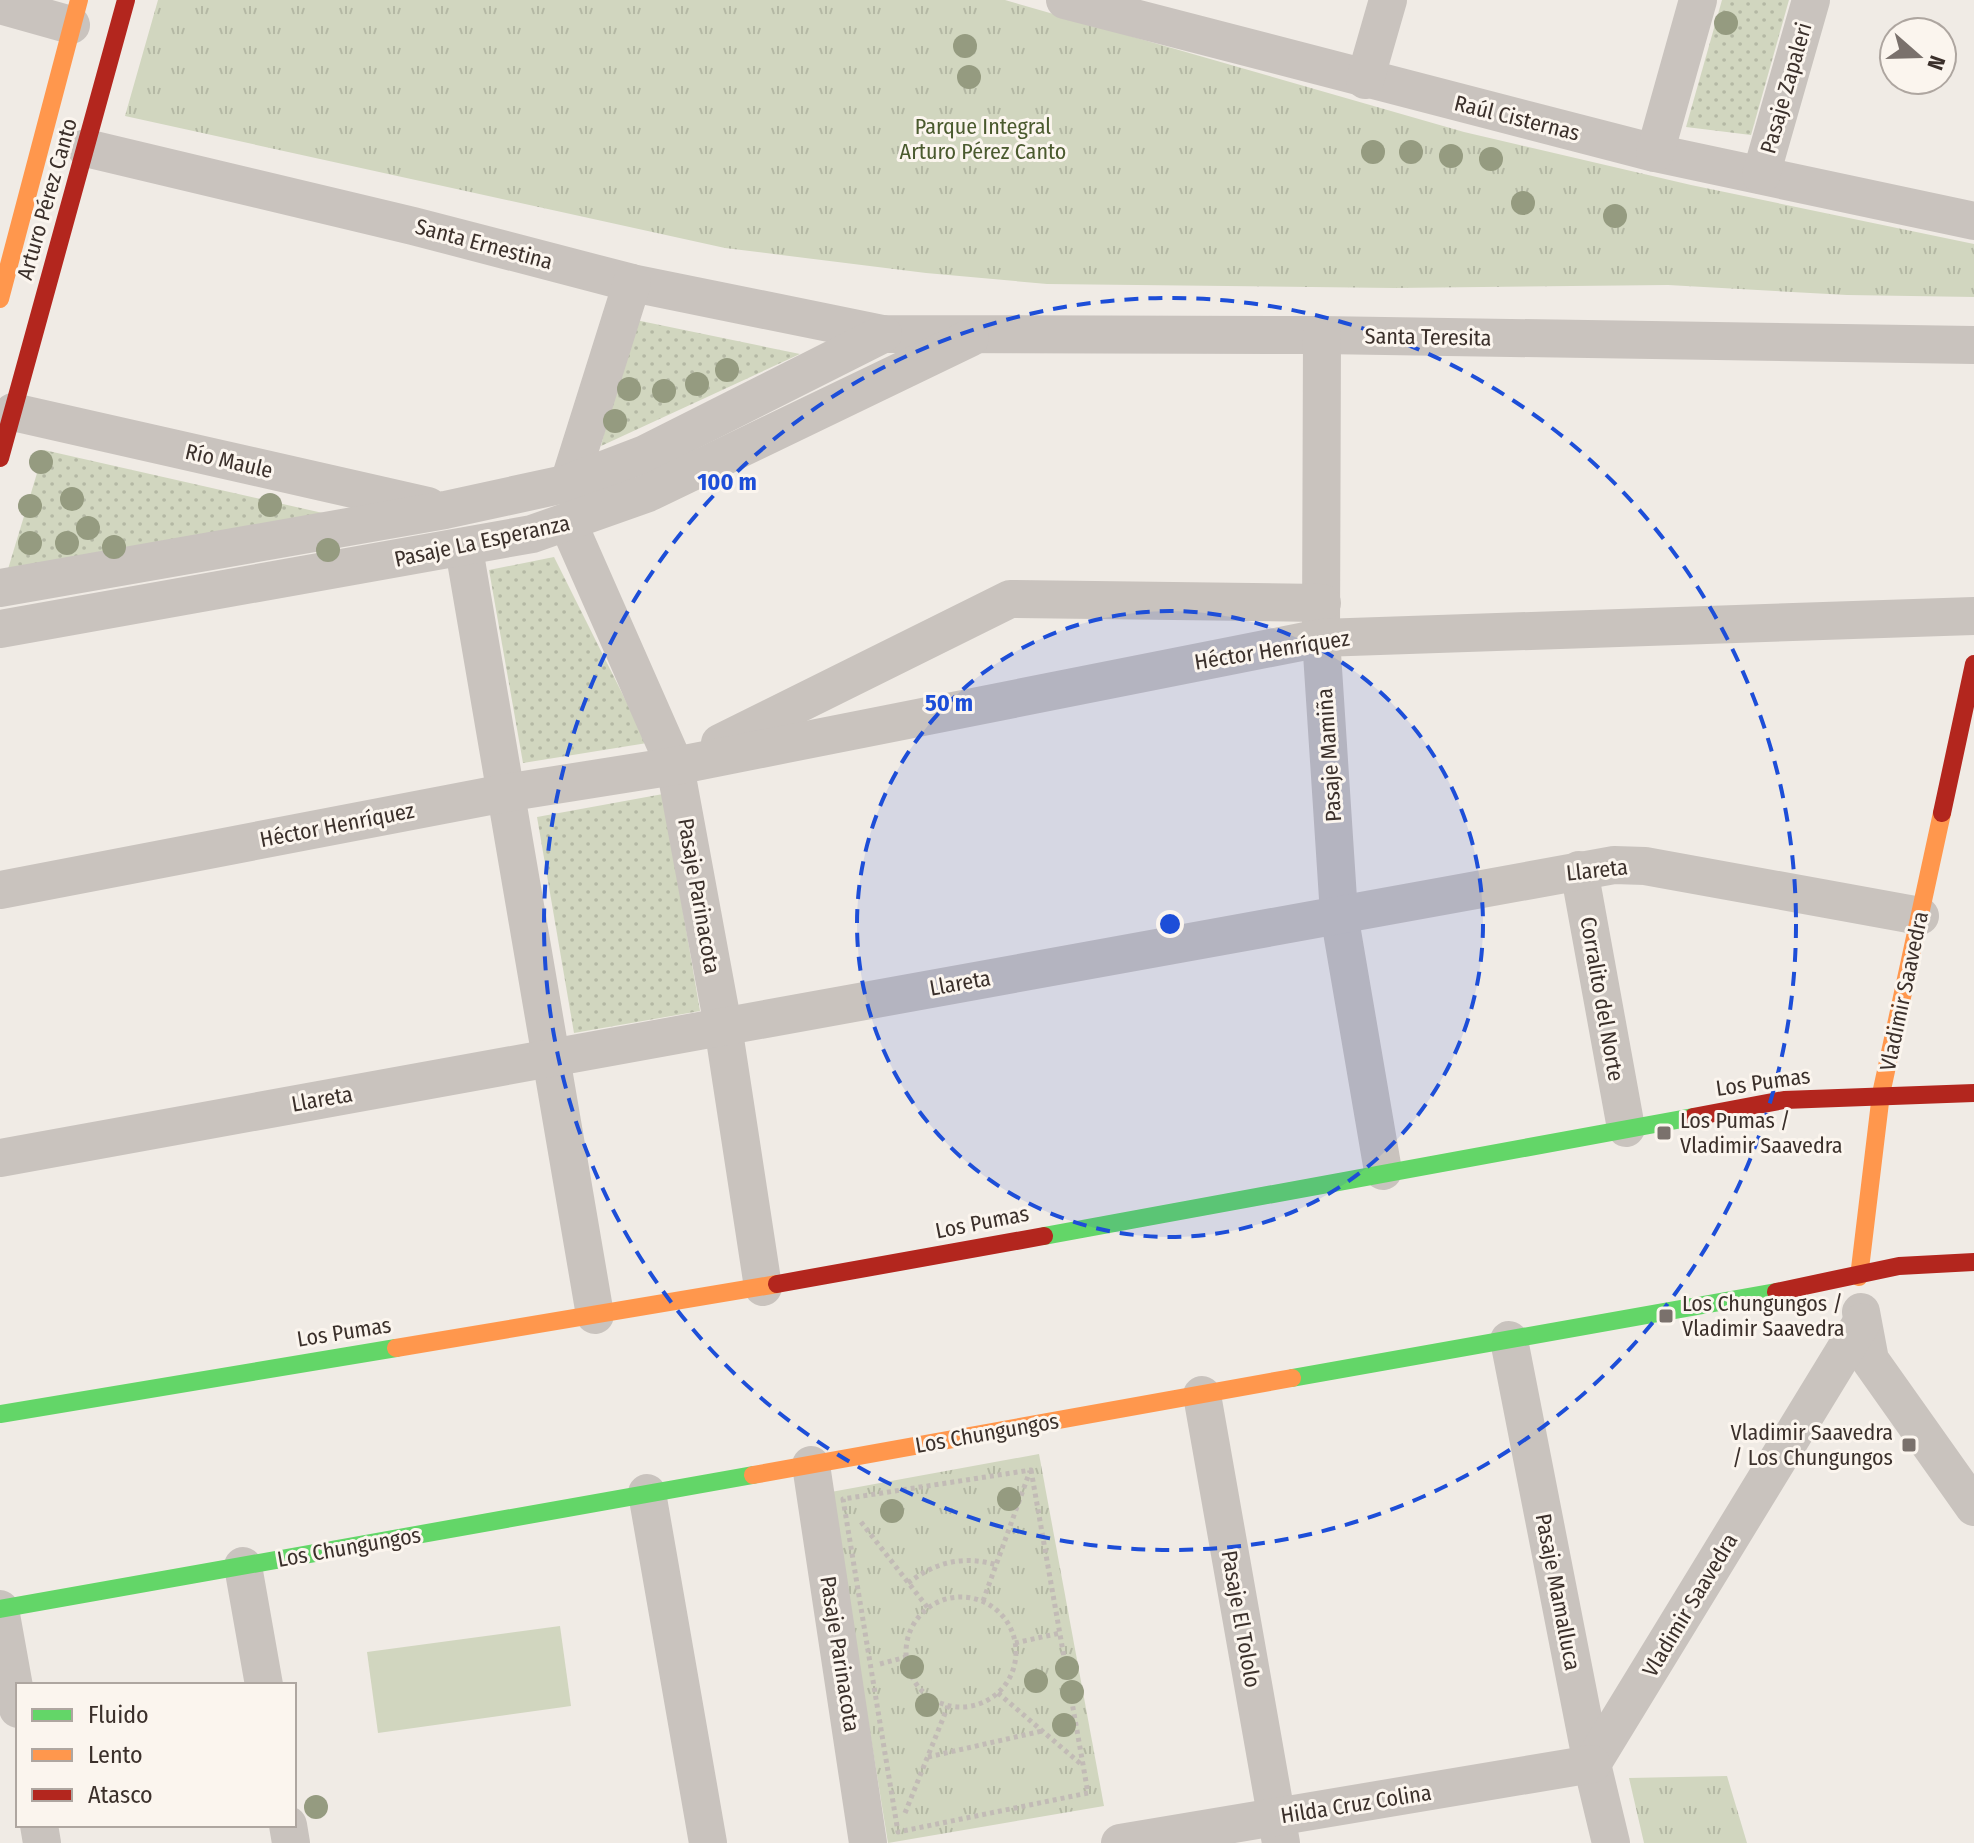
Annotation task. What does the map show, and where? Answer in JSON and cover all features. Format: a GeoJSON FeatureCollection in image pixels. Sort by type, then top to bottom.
{"type":"FeatureCollection","features":[{"type":"Feature","properties":{"kind":"street","name":"Arturo Pérez Canto"},"geometry":{"type":"LineString","coordinates":[[0,458],[126,0]]}},
{"type":"Feature","properties":{"kind":"street"},"geometry":{"type":"LineString","coordinates":[[1365,80],[1388,0]]}},
{"type":"Feature","properties":{"kind":"street"},"geometry":{"type":"LineString","coordinates":[[1655,153],[1698,0]]}},
{"type":"Feature","properties":{"kind":"street","name":"Pasaje Zapaleri"},"geometry":{"type":"LineString","coordinates":[[1761,175],[1811,0]]}},
{"type":"Feature","properties":{"kind":"street","name":"Raúl Cisternas"},"geometry":{"type":"LineString","coordinates":[[1072,1],[1365,80],[1655,153],[1974,221]]}},
{"type":"Feature","properties":{"kind":"street"},"geometry":{"type":"LineString","coordinates":[[0,5],[75,12]]}},
{"type":"Feature","properties":{"kind":"street","name":"Arturo Pérez Canto"},"geometry":{"type":"LineString","coordinates":[[0,299],[75,12]]}},
{"type":"Feature","properties":{"kind":"street","name":"Santa Ernestina"},"geometry":{"type":"LineString","coordinates":[[86,148],[413,226],[632,283],[883,334]]}},
{"type":"Feature","properties":{"kind":"street"},"geometry":{"type":"LineString","coordinates":[[569,483],[632,283]]}},
{"type":"Feature","properties":{"kind":"street","name":"Santa Teresita"},"geometry":{"type":"LineString","coordinates":[[883,334],[1322,335],[1974,345]]}},
{"type":"Feature","properties":{"kind":"street","name":"Pasaje La Esperanza"},"geometry":{"type":"LineString","coordinates":[[0,588],[445,510],[569,483],[645,454],[883,334]]}},
{"type":"Feature","properties":{"kind":"street","name":"Pasaje La Esperanza"},"geometry":{"type":"LineString","coordinates":[[0,629],[464,549],[568,523],[661,488],[978,335]]}},
{"type":"Feature","properties":{"kind":"street","name":"Pasaje Mamiña"},"geometry":{"type":"LineString","coordinates":[[1322,335],[1321,620],[1339,914],[1383,1171]]}},
{"type":"Feature","properties":{"kind":"street","name":"Río Maule"},"geometry":{"type":"LineString","coordinates":[[13,412],[445,510]]}},
{"type":"Feature","properties":{"kind":"street","name":"Pasaje Parinacota"},"geometry":{"type":"LineString","coordinates":[[568,523],[675,766],[723,1026],[763,1287]]}},
{"type":"Feature","properties":{"kind":"street"},"geometry":{"type":"LineString","coordinates":[[464,549],[595,1315]]}},
{"type":"Feature","properties":{"kind":"street","name":"Héctor Henríquez"},"geometry":{"type":"LineString","coordinates":[[675,766],[1010,599],[1321,620],[1974,616]]}},
{"type":"Feature","properties":{"kind":"street","name":"Héctor Henríquez"},"geometry":{"type":"LineString","coordinates":[[0,890],[505,793],[675,766],[1321,620]]}},
{"type":"Feature","properties":{"kind":"street","name":"Vladimir Saavedra"},"geometry":{"type":"LineString","coordinates":[[1974,664],[1970,704],[1881,1094],[1859,1277],[1862,1322],[1870,1360],[1974,1507]]}},
{"type":"Feature","properties":{"kind":"street","name":"Llareta"},"geometry":{"type":"LineString","coordinates":[[0,1158],[1579,870],[1630,864],[1920,916]]}},
{"type":"Feature","properties":{"kind":"street","name":"Corralito del Norte"},"geometry":{"type":"LineString","coordinates":[[1579,870],[1626,1128]]}},
{"type":"Feature","properties":{"kind":"street","name":"Los Pumas"},"geometry":{"type":"LineString","coordinates":[[0,1414],[763,1287],[1383,1171],[1784,1100],[1881,1094],[1974,1093]]}},
{"type":"Feature","properties":{"kind":"street","name":"Los Chungungos"},"geometry":{"type":"LineString","coordinates":[[16,1698],[0,1609],[1859,1277],[1899,1266],[1974,1262]]}},
{"type":"Feature","properties":{"kind":"street","name":"Vladimir Saavedra"},"geometry":{"type":"LineString","coordinates":[[1592,1764],[1862,1322]]}},
{"type":"Feature","properties":{"kind":"street","name":"Pasaje Mamalluca"},"geometry":{"type":"LineString","coordinates":[[1509,1340],[1592,1764],[1611,1843]]}},
{"type":"Feature","properties":{"kind":"street","name":"Pasaje El Tololo"},"geometry":{"type":"LineString","coordinates":[[1202,1395],[1278,1830]]}},
{"type":"Feature","properties":{"kind":"street","name":"Pasaje Parinacota"},"geometry":{"type":"LineString","coordinates":[[811,1465],[883,1838]]}},
{"type":"Feature","properties":{"kind":"street"},"geometry":{"type":"LineString","coordinates":[[647,1493],[708,1843]]}},
{"type":"Feature","properties":{"kind":"street"},"geometry":{"type":"LineString","coordinates":[[243,1566],[264,1683]]}},
{"type":"Feature","properties":{"kind":"street","name":"Hilda Cruz Colina"},"geometry":{"type":"LineString","coordinates":[[1120,1843],[1278,1830],[1592,1764]]}},
{"type":"Feature","properties":{"kind":"path"},"geometry":{"type":"LineString","coordinates":[[883,1838],[1088,1793],[1031,1470]]}},
{"type":"Feature","properties":{"kind":"path"},"geometry":{"type":"LineString","coordinates":[[843,1499],[1031,1470]]}},
{"type":"Feature","properties":{"kind":"path"},"geometry":{"type":"LineString","coordinates":[[983,1601],[1031,1470]]}},
{"type":"Feature","properties":{"kind":"path"},"geometry":{"type":"LineString","coordinates":[[843,1499],[871,1666],[883,1838]]}},
{"type":"Feature","properties":{"kind":"path"},"geometry":{"type":"LineString","coordinates":[[843,1499],[928,1608]]}},
{"type":"Feature","properties":{"kind":"path"},"geometry":{"type":"LineString","coordinates":[[908,1583],[932,1565],[975,1558],[997,1565]]}},
{"type":"Feature","properties":{"kind":"path"},"geometry":{"type":"LineString","coordinates":[[966,1596],[983,1601],[999,1611],[1010,1626],[1015,1643],[1015,1661],[1010,1679],[998,1693],[983,1703],[965,1708],[930,1699],[917,1686],[908,1670],[908,1634],[917,1617],[928,1608],[948,1598],[966,1596]]}},
{"type":"Feature","properties":{"kind":"path"},"geometry":{"type":"LineString","coordinates":[[1015,1643],[1060,1633]]}},
{"type":"Feature","properties":{"kind":"path"},"geometry":{"type":"LineString","coordinates":[[871,1666],[906,1657]]}},
{"type":"Feature","properties":{"kind":"path"},"geometry":{"type":"LineString","coordinates":[[998,1693],[1083,1766]]}},
{"type":"Feature","properties":{"kind":"path"},"geometry":{"type":"LineString","coordinates":[[883,1838],[928,1757],[948,1706]]}},
{"type":"Feature","properties":{"kind":"path"},"geometry":{"type":"LineString","coordinates":[[928,1757],[1042,1731]]}},
{"type":"Feature","properties":{"kind":"green space","name":"Parque Integral Arturo Pérez Canto"},"geometry":{"type":"Polygon","coordinates":[[[158,0],[1005,0],[1464,132],[1691,185],[1974,244],[1974,297],[1847,295],[1668,285],[1394,288],[1047,284],[926,273],[725,248],[125,116],[158,0]]]}},
{"type":"Feature","properties":{"kind":"green space"},"geometry":{"type":"Polygon","coordinates":[[[1722,0],[1789,0],[1751,135],[1686,127],[1722,0]]]}},
{"type":"Feature","properties":{"kind":"green space"},"geometry":{"type":"Polygon","coordinates":[[[631,319],[800,354],[601,446],[631,319]]]}},
{"type":"Feature","properties":{"kind":"green space"},"geometry":{"type":"Polygon","coordinates":[[[44,450],[336,516],[5,579],[44,450]]]}},
{"type":"Feature","properties":{"kind":"green space"},"geometry":{"type":"Polygon","coordinates":[[[554,557],[647,743],[523,763],[489,570],[554,557]]]}},
{"type":"Feature","properties":{"kind":"green space"},"geometry":{"type":"Polygon","coordinates":[[[663,794],[700,1011],[574,1033],[537,817],[663,794]]]}},
{"type":"Feature","properties":{"kind":"green space"},"geometry":{"type":"Polygon","coordinates":[[[1039,1454],[1104,1806],[888,1843],[831,1492],[1039,1454]]]}},
{"type":"Feature","properties":{"kind":"green space"},"geometry":{"type":"Polygon","coordinates":[[[560,1626],[571,1706],[378,1733],[367,1652],[560,1626]]]}},
{"type":"Feature","properties":{"kind":"green space"},"geometry":{"type":"Polygon","coordinates":[[[1727,1776],[1747,1843],[1644,1843],[1629,1778],[1727,1776]]]}},
{"type":"Feature","properties":{"kind":"traffic: fast"},"geometry":{"type":"LineString","coordinates":[[1044,1236],[1693,1117]]}},
{"type":"Feature","properties":{"kind":"traffic: fast"},"geometry":{"type":"LineString","coordinates":[[1292,1378],[1776,1292]]}},
{"type":"Feature","properties":{"kind":"traffic: fast"},"geometry":{"type":"LineString","coordinates":[[0,1414],[396,1348]]}},
{"type":"Feature","properties":{"kind":"traffic: fast"},"geometry":{"type":"LineString","coordinates":[[0,1609],[753,1475]]}},
{"type":"Feature","properties":{"kind":"traffic: slow"},"geometry":{"type":"LineString","coordinates":[[0,299],[79,0]]}},
{"type":"Feature","properties":{"kind":"traffic: slow"},"geometry":{"type":"LineString","coordinates":[[1859,1277],[1881,1094],[1942,813]]}},
{"type":"Feature","properties":{"kind":"traffic: slow"},"geometry":{"type":"LineString","coordinates":[[396,1348],[777,1284]]}},
{"type":"Feature","properties":{"kind":"traffic: slow"},"geometry":{"type":"LineString","coordinates":[[753,1475],[1292,1378]]}},
{"type":"Feature","properties":{"kind":"traffic: jam"},"geometry":{"type":"LineString","coordinates":[[0,458],[126,0]]}},
{"type":"Feature","properties":{"kind":"traffic: jam"},"geometry":{"type":"LineString","coordinates":[[1942,813],[1974,664]]}},
{"type":"Feature","properties":{"kind":"traffic: jam"},"geometry":{"type":"LineString","coordinates":[[1693,1117],[1784,1100],[1974,1093]]}},
{"type":"Feature","properties":{"kind":"traffic: jam"},"geometry":{"type":"LineString","coordinates":[[777,1284],[1044,1236]]}},
{"type":"Feature","properties":{"kind":"traffic: jam"},"geometry":{"type":"LineString","coordinates":[[1776,1292],[1899,1266],[1974,1262]]}},
{"type":"Feature","properties":{"kind":"place","name":"Los Pumas / Vladimir Saavedra"},"geometry":{"type":"Point","coordinates":[1664,1133]}},
{"type":"Feature","properties":{"kind":"place","name":"Los Chungungos / Vladimir Saavedra"},"geometry":{"type":"Point","coordinates":[1666,1316]}},
{"type":"Feature","properties":{"kind":"place","name":"Vladimir Saavedra / Los Chungungos"},"geometry":{"type":"Point","coordinates":[1909,1445]}}]}
